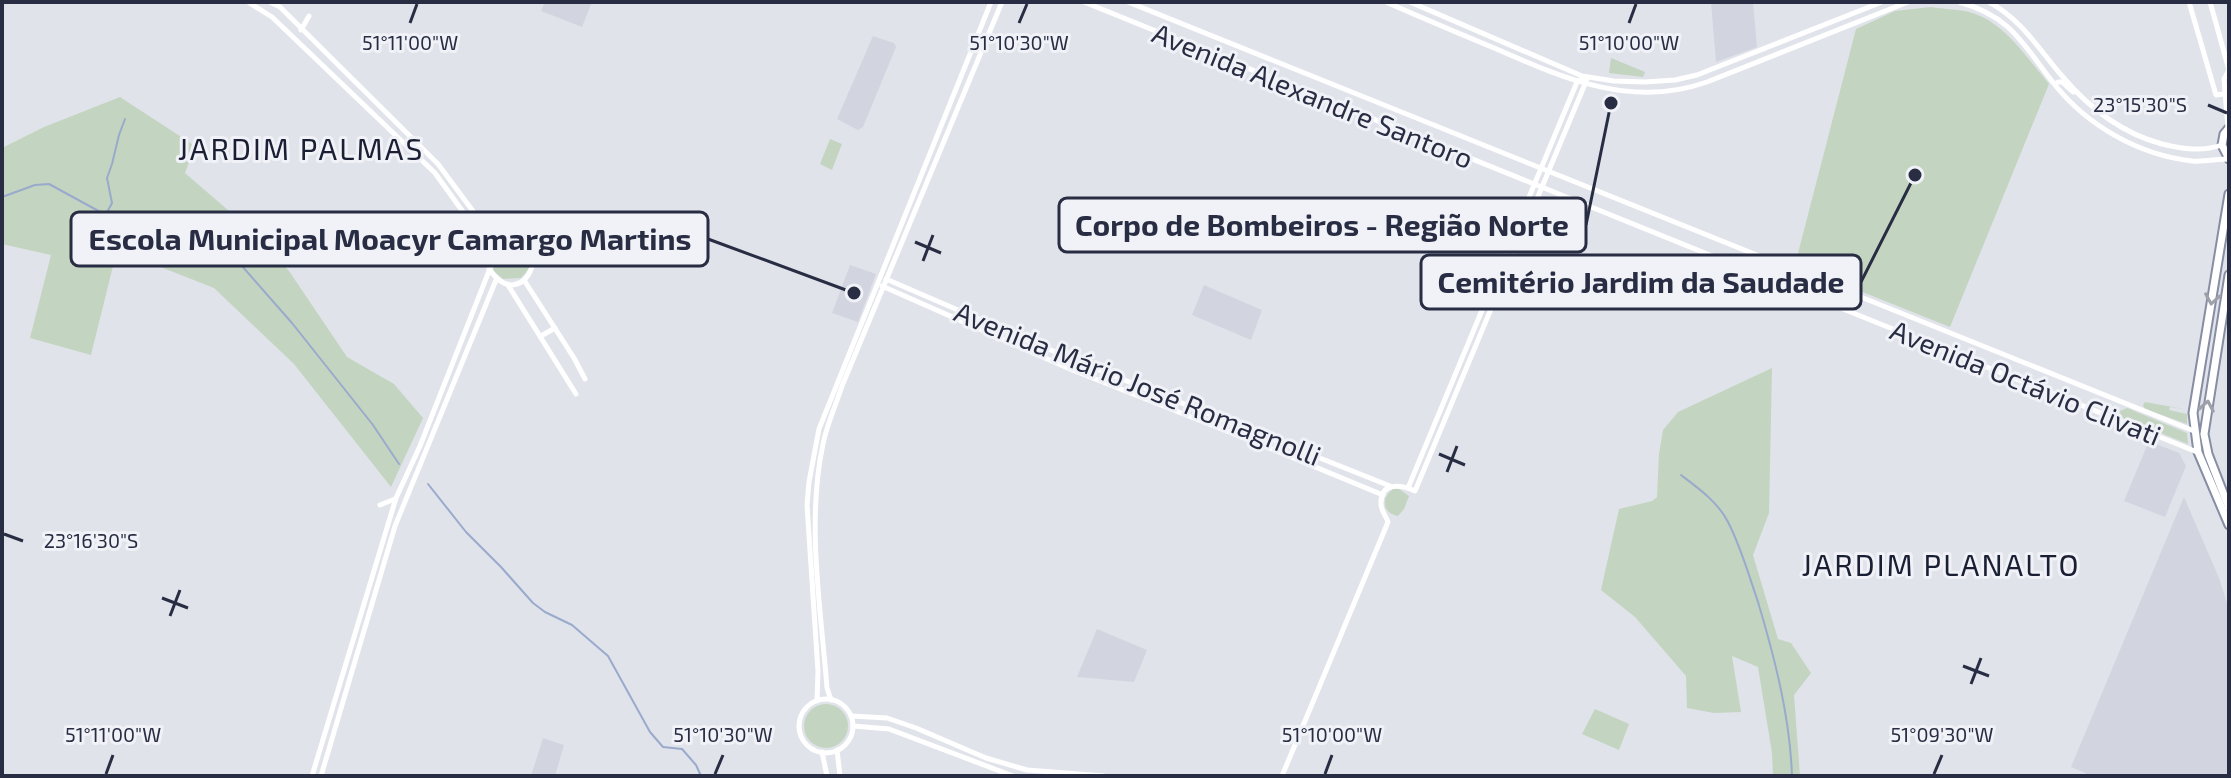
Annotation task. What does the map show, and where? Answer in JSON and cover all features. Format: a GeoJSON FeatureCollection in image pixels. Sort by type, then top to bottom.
{"type":"FeatureCollection","features":[{"type":"Feature","properties":{"kind":"highway"},"geometry":{"type":"LineString","coordinates":[[2228,129],[2222,145],[2229,159]]}},
{"type":"Feature","properties":{"kind":"highway"},"geometry":{"type":"LineString","coordinates":[[2229,194],[2193,407],[2198,452],[2229,525]]}},
{"type":"Feature","properties":{"kind":"highway"},"geometry":{"type":"LineString","coordinates":[[2229,275],[2204,434],[2208,454],[2229,508]]}},
{"type":"Feature","properties":{"kind":"street"},"geometry":{"type":"LineString","coordinates":[[248,2],[272,17],[435,173],[495,255]]}},
{"type":"Feature","properties":{"kind":"street"},"geometry":{"type":"LineString","coordinates":[[270,2],[280,7],[438,164],[498,246]]}},
{"type":"Feature","properties":{"kind":"street"},"geometry":{"type":"LineString","coordinates":[[831,700],[827,688],[816,528],[817,486],[824,442],[842,386],[883,287],[883,277],[991,2]]}},
{"type":"Feature","properties":{"kind":"street"},"geometry":{"type":"LineString","coordinates":[[817,701],[818,671],[807,505],[819,429],[1002,2]]}},
{"type":"Feature","properties":{"kind":"street","name":"Avenida Alexandre Santoro"},"geometry":{"type":"LineString","coordinates":[[1084,2],[1542,187]]}},
{"type":"Feature","properties":{"kind":"street","name":"Avenida Alexandre Santoro"},"geometry":{"type":"LineString","coordinates":[[1128,2],[1549,172]]}},
{"type":"Feature","properties":{"kind":"street"},"geometry":{"type":"LineString","coordinates":[[1386,2],[1577,82],[1612,90],[1651,92],[1695,86],[1908,2]]}},
{"type":"Feature","properties":{"kind":"street"},"geometry":{"type":"LineString","coordinates":[[1410,2],[1582,76],[1654,82],[1697,75],[1882,2]]}},
{"type":"Feature","properties":{"kind":"street"},"geometry":{"type":"LineString","coordinates":[[1959,2],[1980,8],[2007,25],[2055,84],[2085,115],[2104,129],[2127,142],[2174,158],[2195,161],[2229,159]]}},
{"type":"Feature","properties":{"kind":"street"},"geometry":{"type":"LineString","coordinates":[[1989,2],[2022,25],[2061,76],[2108,120],[2154,141],[2191,150],[2222,145]]}},
{"type":"Feature","properties":{"kind":"street"},"geometry":{"type":"LineString","coordinates":[[2189,2],[2216,95],[2224,94]]}},
{"type":"Feature","properties":{"kind":"street"},"geometry":{"type":"LineString","coordinates":[[2210,2],[2229,70],[2224,79],[2228,129]]}},
{"type":"Feature","properties":{"kind":"street"},"geometry":{"type":"LineString","coordinates":[[1853,23],[1855,17],[1868,8]]}},
{"type":"Feature","properties":{"kind":"street"},"geometry":{"type":"LineString","coordinates":[[301,30],[309,16]]}},
{"type":"Feature","properties":{"kind":"street"},"geometry":{"type":"LineString","coordinates":[[1585,84],[1415,491],[1408,488],[1577,82],[1597,79]]}},
{"type":"Feature","properties":{"kind":"street"},"geometry":{"type":"LineString","coordinates":[[1612,90],[1614,81]]}},
{"type":"Feature","properties":{"kind":"street"},"geometry":{"type":"LineString","coordinates":[[2055,84],[2062,82],[2078,93]]}},
{"type":"Feature","properties":{"kind":"street"},"geometry":{"type":"LineString","coordinates":[[2224,94],[2229,104]]}},
{"type":"Feature","properties":{"kind":"street","name":"Avenida Octávio Clivati"},"geometry":{"type":"LineString","coordinates":[[1549,172],[2194,431]]}},
{"type":"Feature","properties":{"kind":"street","name":"Avenida Octávio Clivati"},"geometry":{"type":"LineString","coordinates":[[1542,187],[2198,452]]}},
{"type":"Feature","properties":{"kind":"street"},"geometry":{"type":"LineString","coordinates":[[312,776],[388,520],[498,246],[502,238],[510,236],[527,242],[533,251],[535,260],[532,271],[514,285],[496,280],[489,269]]}},
{"type":"Feature","properties":{"kind":"street","name":"Avenida Mário José Romagnolli"},"geometry":{"type":"LineString","coordinates":[[883,277],[1074,360],[1390,487],[1398,485],[1408,488]]}},
{"type":"Feature","properties":{"kind":"street"},"geometry":{"type":"LineString","coordinates":[[321,776],[395,526],[496,280]]}},
{"type":"Feature","properties":{"kind":"street"},"geometry":{"type":"LineString","coordinates":[[524,280],[585,379]]}},
{"type":"Feature","properties":{"kind":"street"},"geometry":{"type":"LineString","coordinates":[[507,284],[576,394]]}},
{"type":"Feature","properties":{"kind":"street","name":"Avenida Mário José Romagnolli"},"geometry":{"type":"LineString","coordinates":[[883,287],[1070,369],[1383,495]]}},
{"type":"Feature","properties":{"kind":"street"},"geometry":{"type":"LineString","coordinates":[[541,336],[555,328]]}},
{"type":"Feature","properties":{"kind":"street"},"geometry":{"type":"LineString","coordinates":[[1282,776],[1388,522],[1381,507],[1383,495],[1390,487]]}},
{"type":"Feature","properties":{"kind":"street"},"geometry":{"type":"LineString","coordinates":[[380,505],[396,498]]}},
{"type":"Feature","properties":{"kind":"street"},"geometry":{"type":"LineString","coordinates":[[831,700],[843,706],[851,716],[853,726],[848,742],[837,750],[822,752],[807,745],[799,729],[803,712],[808,706],[817,701],[831,700]]}},
{"type":"Feature","properties":{"kind":"street"},"geometry":{"type":"LineString","coordinates":[[851,716],[887,718],[986,758],[1027,770],[1104,776]]}},
{"type":"Feature","properties":{"kind":"street"},"geometry":{"type":"LineString","coordinates":[[853,726],[889,729],[1013,776]]}},
{"type":"Feature","properties":{"kind":"street"},"geometry":{"type":"LineString","coordinates":[[837,750],[840,776]]}},
{"type":"Feature","properties":{"kind":"street"},"geometry":{"type":"LineString","coordinates":[[822,752],[827,776]]}},
{"type":"Feature","properties":{"kind":"shaded area"},"geometry":{"type":"Polygon","coordinates":[[[545,2],[592,2],[582,27],[541,11],[545,2]]]}},
{"type":"Feature","properties":{"kind":"shaded area"},"geometry":{"type":"Polygon","coordinates":[[[1711,2],[1753,2],[1757,47],[1716,62],[1711,2]]]}},
{"type":"Feature","properties":{"kind":"shaded area"},"geometry":{"type":"Polygon","coordinates":[[[873,36],[894,43],[896,47],[863,127],[858,130],[837,119],[873,36]]]}},
{"type":"Feature","properties":{"kind":"shaded area"},"geometry":{"type":"Polygon","coordinates":[[[850,265],[876,274],[858,322],[832,313],[850,265]]]}},
{"type":"Feature","properties":{"kind":"shaded area"},"geometry":{"type":"Polygon","coordinates":[[[1204,285],[1262,310],[1251,340],[1192,315],[1204,285]]]}},
{"type":"Feature","properties":{"kind":"shaded area"},"geometry":{"type":"Polygon","coordinates":[[[2149,441],[2179,453],[2186,466],[2165,517],[2124,501],[2149,441]]]}},
{"type":"Feature","properties":{"kind":"shaded area"},"geometry":{"type":"Polygon","coordinates":[[[2184,497],[2229,609],[2229,776],[2092,776],[2071,767],[2184,497]]]}},
{"type":"Feature","properties":{"kind":"shaded area"},"geometry":{"type":"Polygon","coordinates":[[[1097,629],[1147,650],[1134,682],[1077,677],[1097,629]]]}},
{"type":"Feature","properties":{"kind":"shaded area"},"geometry":{"type":"Polygon","coordinates":[[[543,738],[564,745],[555,776],[531,776],[543,738]]]}},
{"type":"Feature","properties":{"kind":"green space"},"geometry":{"type":"Polygon","coordinates":[[[1931,7],[1969,12],[1993,23],[2014,42],[2049,84],[1950,327],[1795,265],[1856,29],[1895,11],[1931,7]]]}},
{"type":"Feature","properties":{"kind":"green space"},"geometry":{"type":"Polygon","coordinates":[[[1611,58],[1645,72],[1643,77],[1609,73],[1611,58]]]}},
{"type":"Feature","properties":{"kind":"green space"},"geometry":{"type":"Polygon","coordinates":[[[120,97],[195,146],[185,173],[258,236],[289,271],[347,357],[394,384],[423,418],[391,487],[294,364],[214,288],[158,266],[136,260],[120,260],[113,266],[91,355],[30,338],[51,255],[2,244],[2,148],[44,127],[120,97]]]}},
{"type":"Feature","properties":{"kind":"green space"},"geometry":{"type":"Polygon","coordinates":[[[830,139],[842,144],[832,170],[820,164],[830,139]]]}},
{"type":"Feature","properties":{"kind":"green space"},"geometry":{"type":"Polygon","coordinates":[[[506,240],[519,241],[529,250],[531,266],[521,278],[503,279],[493,270],[506,240]]]}},
{"type":"Feature","properties":{"kind":"green space"},"geometry":{"type":"Polygon","coordinates":[[[1772,368],[1769,513],[1753,555],[1778,639],[1791,643],[1811,673],[1794,695],[1800,776],[1773,776],[1758,667],[1732,656],[1741,712],[1714,713],[1687,708],[1686,676],[1635,617],[1601,590],[1619,509],[1657,497],[1663,430],[1678,412],[1772,368]]]}},
{"type":"Feature","properties":{"kind":"green space"},"geometry":{"type":"Polygon","coordinates":[[[2145,402],[2184,409],[2170,407],[2169,410],[2187,414],[2187,424],[2145,409],[2145,402]]]}},
{"type":"Feature","properties":{"kind":"green space"},"geometry":{"type":"Polygon","coordinates":[[[2127,408],[2187,433],[2188,444],[2121,417],[2120,411],[2127,408]]]}},
{"type":"Feature","properties":{"kind":"green space"},"geometry":{"type":"Polygon","coordinates":[[[1393,489],[1399,489],[1409,496],[1398,516],[1389,512],[1385,505],[1386,497],[1393,489]]]}},
{"type":"Feature","properties":{"kind":"green space"},"geometry":{"type":"Polygon","coordinates":[[[826,704],[842,710],[848,726],[842,742],[826,748],[810,742],[804,726],[810,710],[826,704]]]}},
{"type":"Feature","properties":{"kind":"green space"},"geometry":{"type":"Polygon","coordinates":[[[1595,709],[1629,724],[1619,750],[1582,734],[1595,709]]]}},
{"type":"Feature","properties":{"kind":"waterway"},"geometry":{"type":"LineString","coordinates":[[105,216],[112,203],[107,178],[125,119]]}},
{"type":"Feature","properties":{"kind":"waterway"},"geometry":{"type":"LineString","coordinates":[[2,197],[35,185],[49,184],[104,214],[105,225],[130,227],[147,236],[178,228],[242,266],[373,425],[399,464]]}},
{"type":"Feature","properties":{"kind":"waterway"},"geometry":{"type":"LineString","coordinates":[[1681,475],[1719,508],[1741,551],[1776,667],[1785,710],[1792,776]]}},
{"type":"Feature","properties":{"kind":"waterway"},"geometry":{"type":"LineString","coordinates":[[428,484],[466,532],[533,603],[572,625],[608,656],[650,732],[663,747],[682,749],[701,776]]}},
{"type":"Feature","properties":{"kind":"place","name":"Corpo de Bombeiros - Região Norte"},"geometry":{"type":"Point","coordinates":[1611,103]}},
{"type":"Feature","properties":{"kind":"place","name":"Cemitério Jardim da Saudade"},"geometry":{"type":"Point","coordinates":[1915,175]}},
{"type":"Feature","properties":{"kind":"place","name":"Escola Municipal Moacyr Camargo Martins"},"geometry":{"type":"Point","coordinates":[854,293]}},
{"type":"Feature","properties":{"kind":"district","name":"JARDIM PALMAS"},"geometry":{"type":"Point","coordinates":[301,148]}},
{"type":"Feature","properties":{"kind":"district","name":"JARDIM PLANALTO"},"geometry":{"type":"Point","coordinates":[1941,564]}}]}
